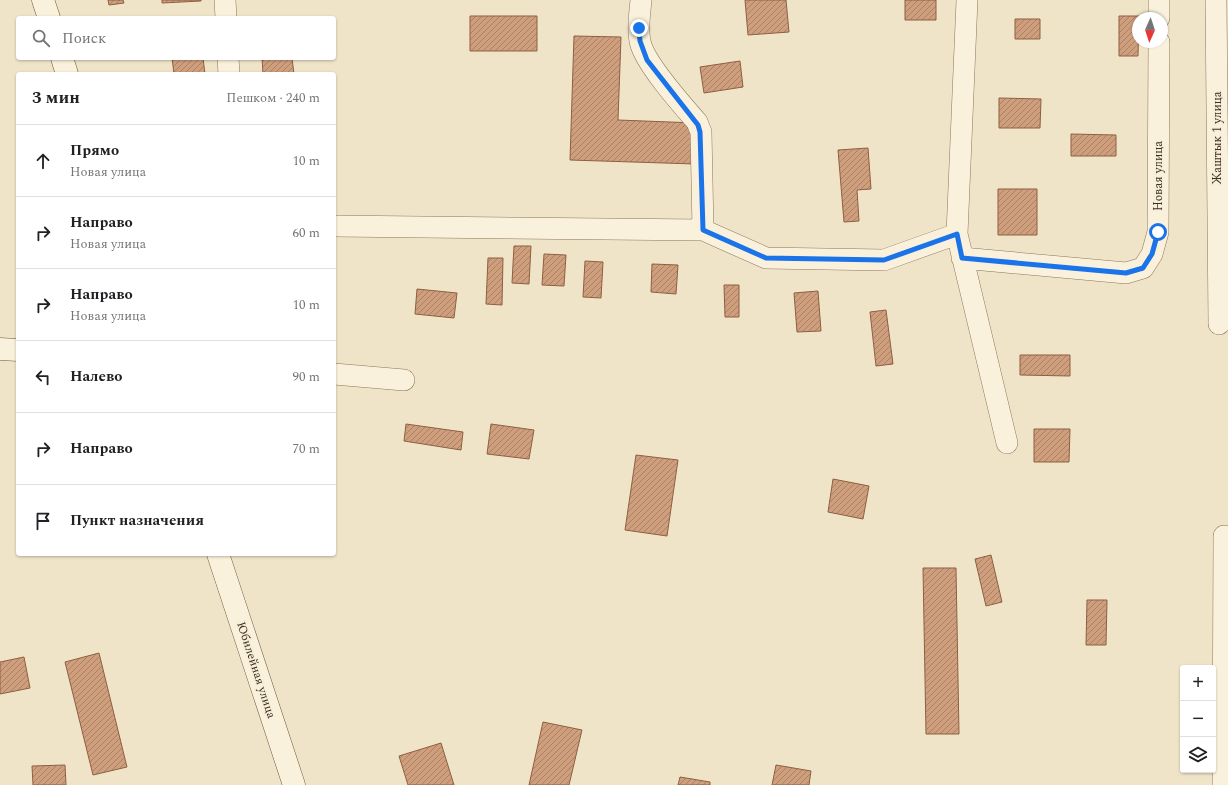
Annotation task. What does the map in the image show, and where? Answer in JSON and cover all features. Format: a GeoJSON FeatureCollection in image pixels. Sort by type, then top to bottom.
{"type":"FeatureCollection","features":[{"type":"Feature","properties":{"kind":"main road"},"geometry":{"type":"LineString","coordinates":[[43,0],[47,16]]}},
{"type":"Feature","properties":{"kind":"main road"},"geometry":{"type":"LineString","coordinates":[[63,60],[66,72]]}},
{"type":"Feature","properties":{"kind":"main road"},"geometry":{"type":"LineString","coordinates":[[0,349],[16,350]]}},
{"type":"Feature","properties":{"kind":"main road","name":"Юбилейная улица"},"geometry":{"type":"LineString","coordinates":[[219,556],[294,785]]}},
{"type":"Feature","properties":{"kind":"street"},"geometry":{"type":"LineString","coordinates":[[225,0],[226,16]]}},
{"type":"Feature","properties":{"kind":"street"},"geometry":{"type":"LineString","coordinates":[[641,0],[639,28],[640,41],[647,60],[697,122],[700,132],[703,230]]}},
{"type":"Feature","properties":{"kind":"street"},"geometry":{"type":"LineString","coordinates":[[967,0],[957,234],[1007,443]]}},
{"type":"Feature","properties":{"kind":"street"},"geometry":{"type":"LineString","coordinates":[[1159,0],[1159,12]]}},
{"type":"Feature","properties":{"kind":"street","name":"Жаштык 1 улица"},"geometry":{"type":"LineString","coordinates":[[1216,0],[1218,324]]}},
{"type":"Feature","properties":{"kind":"street","name":"Новая улица"},"geometry":{"type":"LineString","coordinates":[[962,258],[1126,273],[1143,268],[1152,254],[1158,232],[1159,48]]}},
{"type":"Feature","properties":{"kind":"street"},"geometry":{"type":"LineString","coordinates":[[228,60],[229,72]]}},
{"type":"Feature","properties":{"kind":"street"},"geometry":{"type":"LineString","coordinates":[[336,226],[703,230],[766,258],[884,260],[957,234]]}},
{"type":"Feature","properties":{"kind":"street"},"geometry":{"type":"LineString","coordinates":[[336,374],[404,380]]}},
{"type":"Feature","properties":{"kind":"street"},"geometry":{"type":"LineString","coordinates":[[1223,785],[1226,537]]}},
{"type":"Feature","properties":{"kind":"building"},"geometry":{"type":"Polygon","coordinates":[[[108,0],[123,0],[124,3],[109,5],[108,0]]]}},
{"type":"Feature","properties":{"kind":"building"},"geometry":{"type":"Polygon","coordinates":[[[162,0],[201,0],[201,1],[162,3],[162,0]]]}},
{"type":"Feature","properties":{"kind":"building"},"geometry":{"type":"Polygon","coordinates":[[[745,0],[786,0],[789,32],[748,35],[745,0]]]}},
{"type":"Feature","properties":{"kind":"building"},"geometry":{"type":"Polygon","coordinates":[[[905,0],[936,0],[936,20],[905,20],[905,0]]]}},
{"type":"Feature","properties":{"kind":"building"},"geometry":{"type":"Polygon","coordinates":[[[470,16],[537,16],[537,51],[470,51],[470,16]]]}},
{"type":"Feature","properties":{"kind":"building"},"geometry":{"type":"Polygon","coordinates":[[[1119,16],[1132,16],[1132,48],[1138,48],[1138,56],[1119,56],[1119,16]]]}},
{"type":"Feature","properties":{"kind":"building"},"geometry":{"type":"Polygon","coordinates":[[[1015,19],[1040,19],[1040,39],[1015,39],[1015,19]]]}},
{"type":"Feature","properties":{"kind":"building"},"geometry":{"type":"Polygon","coordinates":[[[574,36],[621,37],[618,120],[696,123],[695,164],[570,160],[574,36]]]}},
{"type":"Feature","properties":{"kind":"building"},"geometry":{"type":"Polygon","coordinates":[[[172,60],[203,60],[205,72],[174,72],[172,60]]]}},
{"type":"Feature","properties":{"kind":"building"},"geometry":{"type":"Polygon","coordinates":[[[262,60],[292,60],[294,72],[263,72],[262,60]]]}},
{"type":"Feature","properties":{"kind":"building"},"geometry":{"type":"Polygon","coordinates":[[[740,61],[743,87],[704,93],[700,67],[740,61]]]}},
{"type":"Feature","properties":{"kind":"building"},"geometry":{"type":"Polygon","coordinates":[[[999,98],[1041,99],[1040,128],[999,128],[999,98]]]}},
{"type":"Feature","properties":{"kind":"building"},"geometry":{"type":"Polygon","coordinates":[[[1071,134],[1116,135],[1116,156],[1071,156],[1071,134]]]}},
{"type":"Feature","properties":{"kind":"building"},"geometry":{"type":"Polygon","coordinates":[[[868,148],[871,189],[857,190],[859,221],[844,222],[838,150],[868,148]]]}},
{"type":"Feature","properties":{"kind":"building"},"geometry":{"type":"Polygon","coordinates":[[[998,189],[1037,189],[1037,235],[998,235],[998,189]]]}},
{"type":"Feature","properties":{"kind":"building"},"geometry":{"type":"Polygon","coordinates":[[[514,246],[531,246],[529,284],[512,283],[514,246]]]}},
{"type":"Feature","properties":{"kind":"building"},"geometry":{"type":"Polygon","coordinates":[[[544,254],[566,255],[564,286],[542,285],[544,254]]]}},
{"type":"Feature","properties":{"kind":"building"},"geometry":{"type":"Polygon","coordinates":[[[488,258],[503,258],[502,305],[486,304],[488,258]]]}},
{"type":"Feature","properties":{"kind":"building"},"geometry":{"type":"Polygon","coordinates":[[[585,261],[603,262],[601,298],[583,297],[585,261]]]}},
{"type":"Feature","properties":{"kind":"building"},"geometry":{"type":"Polygon","coordinates":[[[652,264],[678,265],[676,294],[651,292],[652,264]]]}},
{"type":"Feature","properties":{"kind":"building"},"geometry":{"type":"Polygon","coordinates":[[[724,285],[739,285],[739,317],[725,317],[724,285]]]}},
{"type":"Feature","properties":{"kind":"building"},"geometry":{"type":"Polygon","coordinates":[[[417,289],[457,293],[454,318],[415,314],[417,289]]]}},
{"type":"Feature","properties":{"kind":"building"},"geometry":{"type":"Polygon","coordinates":[[[818,291],[821,331],[797,332],[794,293],[818,291]]]}},
{"type":"Feature","properties":{"kind":"building"},"geometry":{"type":"Polygon","coordinates":[[[886,310],[893,364],[876,366],[870,312],[886,310]]]}},
{"type":"Feature","properties":{"kind":"building"},"geometry":{"type":"Polygon","coordinates":[[[1020,355],[1070,355],[1070,376],[1020,375],[1020,355]]]}},
{"type":"Feature","properties":{"kind":"building"},"geometry":{"type":"Polygon","coordinates":[[[406,424],[463,432],[461,450],[404,441],[406,424]]]}},
{"type":"Feature","properties":{"kind":"building"},"geometry":{"type":"Polygon","coordinates":[[[491,424],[534,430],[529,459],[487,454],[491,424]]]}},
{"type":"Feature","properties":{"kind":"building"},"geometry":{"type":"Polygon","coordinates":[[[1034,429],[1070,429],[1069,462],[1034,462],[1034,429]]]}},
{"type":"Feature","properties":{"kind":"building"},"geometry":{"type":"Polygon","coordinates":[[[636,455],[678,460],[667,536],[625,530],[636,455]]]}},
{"type":"Feature","properties":{"kind":"building"},"geometry":{"type":"Polygon","coordinates":[[[833,479],[869,486],[863,519],[828,512],[833,479]]]}},
{"type":"Feature","properties":{"kind":"building"},"geometry":{"type":"Polygon","coordinates":[[[991,555],[1002,602],[986,606],[975,559],[991,555]]]}},
{"type":"Feature","properties":{"kind":"building"},"geometry":{"type":"Polygon","coordinates":[[[923,568],[956,568],[959,734],[926,734],[923,568]]]}},
{"type":"Feature","properties":{"kind":"building"},"geometry":{"type":"Polygon","coordinates":[[[1087,600],[1107,600],[1106,645],[1086,645],[1087,600]]]}},
{"type":"Feature","properties":{"kind":"building"},"geometry":{"type":"Polygon","coordinates":[[[99,653],[127,767],[93,775],[65,662],[99,653]]]}},
{"type":"Feature","properties":{"kind":"building"},"geometry":{"type":"Polygon","coordinates":[[[24,657],[30,688],[0,694],[0,662],[24,657]]]}},
{"type":"Feature","properties":{"kind":"building"},"geometry":{"type":"Polygon","coordinates":[[[543,722],[582,730],[569,785],[529,785],[543,722]]]}},
{"type":"Feature","properties":{"kind":"building"},"geometry":{"type":"Polygon","coordinates":[[[441,743],[454,785],[408,785],[399,756],[441,743]]]}},
{"type":"Feature","properties":{"kind":"building"},"geometry":{"type":"Polygon","coordinates":[[[65,765],[66,785],[33,785],[32,766],[65,765]]]}},
{"type":"Feature","properties":{"kind":"building"},"geometry":{"type":"Polygon","coordinates":[[[776,765],[811,771],[809,785],[772,785],[776,765]]]}},
{"type":"Feature","properties":{"kind":"building"},"geometry":{"type":"Polygon","coordinates":[[[680,777],[710,782],[710,785],[678,785],[680,777]]]}},
{"type":"Feature","properties":{"kind":"route"},"geometry":{"type":"LineString","coordinates":[[639,28],[640,41],[647,60],[698,125],[700,132],[703,230],[766,258],[884,260],[957,234],[962,258],[1126,273],[1143,268],[1152,254],[1158,232]]}}]}
